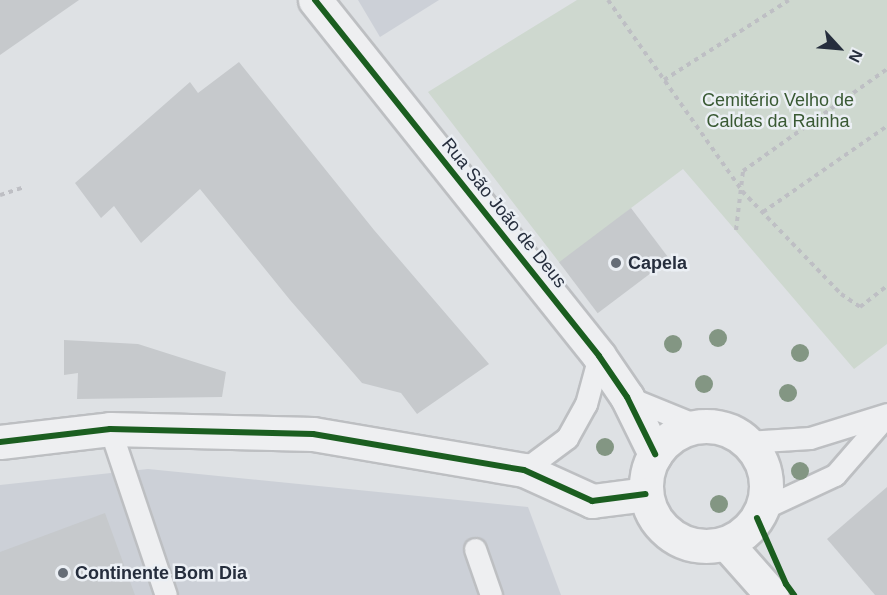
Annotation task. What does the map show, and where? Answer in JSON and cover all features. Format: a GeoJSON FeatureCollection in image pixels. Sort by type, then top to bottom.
{"type":"FeatureCollection","features":[{"type":"Feature","properties":{"kind":"street","name":"Rua São João de Deus"},"geometry":{"type":"LineString","coordinates":[[315,0],[599,356],[627,397],[655,454]]}},
{"type":"Feature","properties":{"kind":"street"},"geometry":{"type":"LineString","coordinates":[[698,426],[715,426],[731,431],[747,442],[758,456],[765,473],[766,491],[762,509],[749,529],[726,543],[709,547],[691,545],[675,538],[661,526],[651,511],[646,494],[647,473],[655,454],[666,441],[681,431],[698,426]]}},
{"type":"Feature","properties":{"kind":"street"},"geometry":{"type":"LineString","coordinates":[[0,442],[110,429],[313,434],[524,470],[592,501],[646,494]]}},
{"type":"Feature","properties":{"kind":"street"},"geometry":{"type":"LineString","coordinates":[[726,543],[772,595]]}},
{"type":"Feature","properties":{"kind":"lane"},"geometry":{"type":"LineString","coordinates":[[524,470],[567,438],[586,404],[599,356]]}},
{"type":"Feature","properties":{"kind":"lane"},"geometry":{"type":"LineString","coordinates":[[627,397],[698,426]]}},
{"type":"Feature","properties":{"kind":"lane"},"geometry":{"type":"LineString","coordinates":[[747,442],[810,438],[887,415]]}},
{"type":"Feature","properties":{"kind":"lane"},"geometry":{"type":"LineString","coordinates":[[762,509],[835,475],[887,415]]}},
{"type":"Feature","properties":{"kind":"lane"},"geometry":{"type":"LineString","coordinates":[[110,429],[166,595]]}},
{"type":"Feature","properties":{"kind":"lane"},"geometry":{"type":"LineString","coordinates":[[475,549],[491,595]]}},
{"type":"Feature","properties":{"kind":"path"},"geometry":{"type":"LineString","coordinates":[[608,0],[742,191],[841,294],[860,307],[887,286]]}},
{"type":"Feature","properties":{"kind":"path"},"geometry":{"type":"LineString","coordinates":[[664,80],[789,0]]}},
{"type":"Feature","properties":{"kind":"path"},"geometry":{"type":"LineString","coordinates":[[736,230],[743,171],[887,69]]}},
{"type":"Feature","properties":{"kind":"path"},"geometry":{"type":"LineString","coordinates":[[763,212],[887,126]]}},
{"type":"Feature","properties":{"kind":"path"},"geometry":{"type":"LineString","coordinates":[[0,195],[22,188]]}},
{"type":"Feature","properties":{"kind":"shaded area"},"geometry":{"type":"Polygon","coordinates":[[[358,0],[439,0],[380,37],[358,0]]]}},
{"type":"Feature","properties":{"kind":"shaded area"},"geometry":{"type":"Polygon","coordinates":[[[148,469],[528,507],[561,595],[0,595],[0,485],[148,469]]]}},
{"type":"Feature","properties":{"kind":"green space","name":"Cemitério Velho de Caldas da Rainha"},"geometry":{"type":"Polygon","coordinates":[[[577,0],[887,0],[887,344],[854,369],[683,169],[631,208],[562,266],[428,92],[577,0]]]}},
{"type":"Feature","properties":{"kind":"building"},"geometry":{"type":"Polygon","coordinates":[[[0,0],[79,0],[0,55],[0,0]]]}},
{"type":"Feature","properties":{"kind":"building"},"geometry":{"type":"Polygon","coordinates":[[[239,62],[374,230],[489,364],[417,414],[401,393],[362,383],[290,300],[200,189],[141,243],[114,206],[101,218],[75,183],[190,82],[198,93],[239,62]]]}},
{"type":"Feature","properties":{"kind":"building","name":"Capela"},"geometry":{"type":"Polygon","coordinates":[[[631,208],[670,259],[598,313],[559,262],[631,208]]]}},
{"type":"Feature","properties":{"kind":"building"},"geometry":{"type":"Polygon","coordinates":[[[64,340],[138,344],[226,372],[222,397],[77,399],[78,373],[64,375],[64,340]]]}},
{"type":"Feature","properties":{"kind":"building"},"geometry":{"type":"Polygon","coordinates":[[[887,487],[887,595],[875,595],[827,539],[887,487]]]}},
{"type":"Feature","properties":{"kind":"building","name":"Continente Bom Dia"},"geometry":{"type":"Polygon","coordinates":[[[105,513],[135,595],[0,595],[0,552],[105,513]]]}},
{"type":"Feature","properties":{"kind":"cycle path"},"geometry":{"type":"LineString","coordinates":[[315,0],[599,356],[627,397],[655,454]]}},
{"type":"Feature","properties":{"kind":"cycle path"},"geometry":{"type":"LineString","coordinates":[[0,442],[110,429],[313,434],[524,470],[592,501],[646,494]]}},
{"type":"Feature","properties":{"kind":"cycle path"},"geometry":{"type":"LineString","coordinates":[[757,518],[786,584],[794,595]]}},
{"type":"Feature","properties":{"kind":"place","name":"Capela"},"geometry":{"type":"Point","coordinates":[616,263]}},
{"type":"Feature","properties":{"kind":"place","name":"Continente Bom Dia"},"geometry":{"type":"Point","coordinates":[63,573]}}]}
